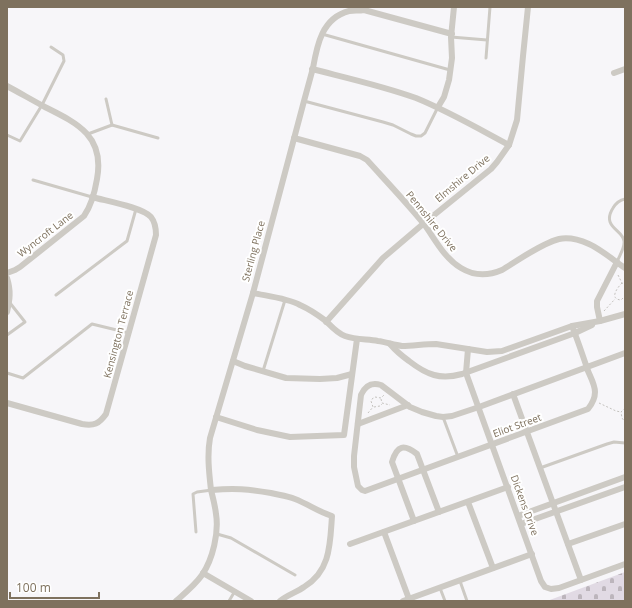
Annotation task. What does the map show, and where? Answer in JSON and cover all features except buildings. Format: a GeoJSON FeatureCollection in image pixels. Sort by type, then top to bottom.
{"type":"FeatureCollection","features":[{"type":"Feature","properties":{"kind":"street"},"geometry":{"type":"LineString","coordinates":[[438,108],[448,88],[452,52],[454,7]]}},
{"type":"Feature","properties":{"kind":"street","name":"Elmshire Drive"},"geometry":{"type":"LineString","coordinates":[[326,322],[383,258],[491,169],[509,145],[517,120],[528,7]]}},
{"type":"Feature","properties":{"kind":"street","name":"Sterling Place"},"geometry":{"type":"LineString","coordinates":[[176,601],[198,580],[213,552],[217,534],[208,448],[253,293],[304,101],[315,53],[324,29],[338,16],[349,11],[364,10],[452,36]]}},
{"type":"Feature","properties":{"kind":"street"},"geometry":{"type":"LineString","coordinates":[[312,69],[415,98],[438,108],[509,145]]}},
{"type":"Feature","properties":{"kind":"street"},"geometry":{"type":"LineString","coordinates":[[614,73],[625,69]]}},
{"type":"Feature","properties":{"kind":"street","name":"Wyncroft Lane"},"geometry":{"type":"LineString","coordinates":[[7,86],[81,127],[93,142],[97,150],[99,161],[99,172],[96,184],[84,216],[20,267],[7,273]]}},
{"type":"Feature","properties":{"kind":"street","name":"Pennshire Drive"},"geometry":{"type":"LineString","coordinates":[[294,138],[360,156],[367,160],[423,224],[450,260],[464,269],[482,274],[497,272],[544,245],[558,239],[573,240],[589,244],[625,268]]}},
{"type":"Feature","properties":{"kind":"street","name":"Kensington Terrace"},"geometry":{"type":"LineString","coordinates":[[7,403],[82,424],[93,425],[99,422],[106,414],[156,235],[156,228],[151,217],[146,213],[92,197]]}},
{"type":"Feature","properties":{"kind":"street"},"geometry":{"type":"LineString","coordinates":[[600,321],[597,301],[617,262]]}},
{"type":"Feature","properties":{"kind":"street"},"geometry":{"type":"LineString","coordinates":[[7,278],[10,288],[10,298],[7,312]]}},
{"type":"Feature","properties":{"kind":"street"},"geometry":{"type":"LineString","coordinates":[[253,293],[300,304],[326,322],[338,333],[345,336],[357,339],[377,340],[402,346],[436,344],[487,352],[502,351],[572,326],[600,321],[625,314]]}},
{"type":"Feature","properties":{"kind":"street"},"geometry":{"type":"LineString","coordinates":[[390,344],[396,351],[418,368],[431,374],[451,376],[466,373],[575,333],[600,321]]}},
{"type":"Feature","properties":{"kind":"street"},"geometry":{"type":"LineString","coordinates":[[572,326],[595,388],[593,401]]}},
{"type":"Feature","properties":{"kind":"street"},"geometry":{"type":"LineString","coordinates":[[216,417],[257,430],[290,437],[344,435],[357,339]]}},
{"type":"Feature","properties":{"kind":"street","name":"Dickens Drive"},"geometry":{"type":"LineString","coordinates":[[468,349],[466,373],[541,581],[545,587],[555,589],[625,564]]}},
{"type":"Feature","properties":{"kind":"street"},"geometry":{"type":"LineString","coordinates":[[408,405],[358,424],[361,395],[365,387],[376,383],[408,405],[422,412],[443,418],[478,407],[624,354],[625,361]]}},
{"type":"Feature","properties":{"kind":"street"},"geometry":{"type":"LineString","coordinates":[[233,361],[286,378],[337,378],[352,374]]}},
{"type":"Feature","properties":{"kind":"street"},"geometry":{"type":"LineString","coordinates":[[513,394],[581,580]]}},
{"type":"Feature","properties":{"kind":"street","name":"Eliot Street"},"geometry":{"type":"LineString","coordinates":[[358,424],[354,467],[358,486],[365,491],[582,412],[588,409],[593,401]]}},
{"type":"Feature","properties":{"kind":"street"},"geometry":{"type":"LineString","coordinates":[[414,521],[392,462],[394,454],[399,449],[410,448],[417,454],[439,512]]}},
{"type":"Feature","properties":{"kind":"street"},"geometry":{"type":"LineString","coordinates":[[518,516],[625,477]]}},
{"type":"Feature","properties":{"kind":"street"},"geometry":{"type":"LineString","coordinates":[[350,544],[508,487]]}},
{"type":"Feature","properties":{"kind":"street"},"geometry":{"type":"LineString","coordinates":[[521,524],[625,487]]}},
{"type":"Feature","properties":{"kind":"street"},"geometry":{"type":"LineString","coordinates":[[212,490],[229,488],[245,489],[282,495],[295,499],[332,516],[329,550],[326,562],[320,572],[314,580],[305,587],[280,601]]}},
{"type":"Feature","properties":{"kind":"street"},"geometry":{"type":"LineString","coordinates":[[468,502],[493,568]]}},
{"type":"Feature","properties":{"kind":"street"},"geometry":{"type":"LineString","coordinates":[[568,544],[625,524]]}},
{"type":"Feature","properties":{"kind":"street"},"geometry":{"type":"LineString","coordinates":[[384,532],[406,600],[532,554]]}},
{"type":"Feature","properties":{"kind":"street"},"geometry":{"type":"LineString","coordinates":[[203,573],[251,601]]}},
{"type":"Feature","properties":{"kind":"lane"},"geometry":{"type":"LineString","coordinates":[[486,58],[490,7]]}},
{"type":"Feature","properties":{"kind":"lane"},"geometry":{"type":"LineString","coordinates":[[322,34],[450,70]]}},
{"type":"Feature","properties":{"kind":"lane"},"geometry":{"type":"LineString","coordinates":[[452,36],[487,40]]}},
{"type":"Feature","properties":{"kind":"lane"},"geometry":{"type":"LineString","coordinates":[[7,135],[20,141],[42,105],[64,61],[63,55],[51,47]]}},
{"type":"Feature","properties":{"kind":"lane"},"geometry":{"type":"LineString","coordinates":[[106,99],[112,125]]}},
{"type":"Feature","properties":{"kind":"lane"},"geometry":{"type":"LineString","coordinates":[[304,101],[393,126],[416,136],[422,136],[425,133],[438,108]]}},
{"type":"Feature","properties":{"kind":"lane"},"geometry":{"type":"LineString","coordinates":[[88,134],[112,125],[158,138]]}},
{"type":"Feature","properties":{"kind":"lane"},"geometry":{"type":"LineString","coordinates":[[33,180],[92,197]]}},
{"type":"Feature","properties":{"kind":"lane"},"geometry":{"type":"LineString","coordinates":[[617,262],[623,248],[624,241],[611,224],[610,214],[617,203],[620,200],[625,199]]}},
{"type":"Feature","properties":{"kind":"lane"},"geometry":{"type":"LineString","coordinates":[[56,295],[127,241],[136,209]]}},
{"type":"Feature","properties":{"kind":"lane"},"geometry":{"type":"LineString","coordinates":[[263,371],[285,300]]}},
{"type":"Feature","properties":{"kind":"lane"},"geometry":{"type":"LineString","coordinates":[[7,334],[25,322],[9,302]]}},
{"type":"Feature","properties":{"kind":"lane"},"geometry":{"type":"LineString","coordinates":[[7,373],[23,378],[92,324],[129,333]]}},
{"type":"Feature","properties":{"kind":"lane"},"geometry":{"type":"LineString","coordinates":[[443,418],[458,457]]}},
{"type":"Feature","properties":{"kind":"lane"},"geometry":{"type":"LineString","coordinates":[[540,468],[607,444],[614,442],[625,443]]}},
{"type":"Feature","properties":{"kind":"lane"},"geometry":{"type":"LineString","coordinates":[[196,532],[193,494],[196,492],[212,490]]}},
{"type":"Feature","properties":{"kind":"lane"},"geometry":{"type":"LineString","coordinates":[[217,534],[231,538],[295,575]]}},
{"type":"Feature","properties":{"kind":"lane"},"geometry":{"type":"LineString","coordinates":[[460,581],[467,601]]}},
{"type":"Feature","properties":{"kind":"lane"},"geometry":{"type":"LineString","coordinates":[[440,588],[445,601]]}},
{"type":"Feature","properties":{"kind":"lane"},"geometry":{"type":"LineString","coordinates":[[229,601],[235,592]]}},
{"type":"Feature","properties":{"kind":"path"},"geometry":{"type":"LineString","coordinates":[[614,269],[617,271],[622,283],[625,285]]}},
{"type":"Feature","properties":{"kind":"path"},"geometry":{"type":"LineString","coordinates":[[598,313],[604,311],[616,298],[616,290],[622,283]]}},
{"type":"Feature","properties":{"kind":"path"},"geometry":{"type":"LineString","coordinates":[[616,298],[617,300],[621,300],[625,296]]}},
{"type":"Feature","properties":{"kind":"path"},"geometry":{"type":"LineString","coordinates":[[381,398],[389,391]]}},
{"type":"Feature","properties":{"kind":"path"},"geometry":{"type":"LineString","coordinates":[[373,407],[371,401],[373,398],[381,398]]}},
{"type":"Feature","properties":{"kind":"path"},"geometry":{"type":"LineString","coordinates":[[381,398],[382,403]]}},
{"type":"Feature","properties":{"kind":"path"},"geometry":{"type":"LineString","coordinates":[[593,401],[621,412]]}},
{"type":"Feature","properties":{"kind":"path"},"geometry":{"type":"LineString","coordinates":[[358,424],[373,407],[380,406],[382,403],[395,405],[400,408]]}},
{"type":"Feature","properties":{"kind":"path"},"geometry":{"type":"LineString","coordinates":[[621,412],[625,408]]}},
{"type":"Feature","properties":{"kind":"path"},"geometry":{"type":"LineString","coordinates":[[621,412],[622,418],[625,422]]}},
{"type":"Feature","properties":{"kind":"green space"},"geometry":{"type":"Polygon","coordinates":[[[625,572],[625,601],[547,601],[625,572]]]}}]}
